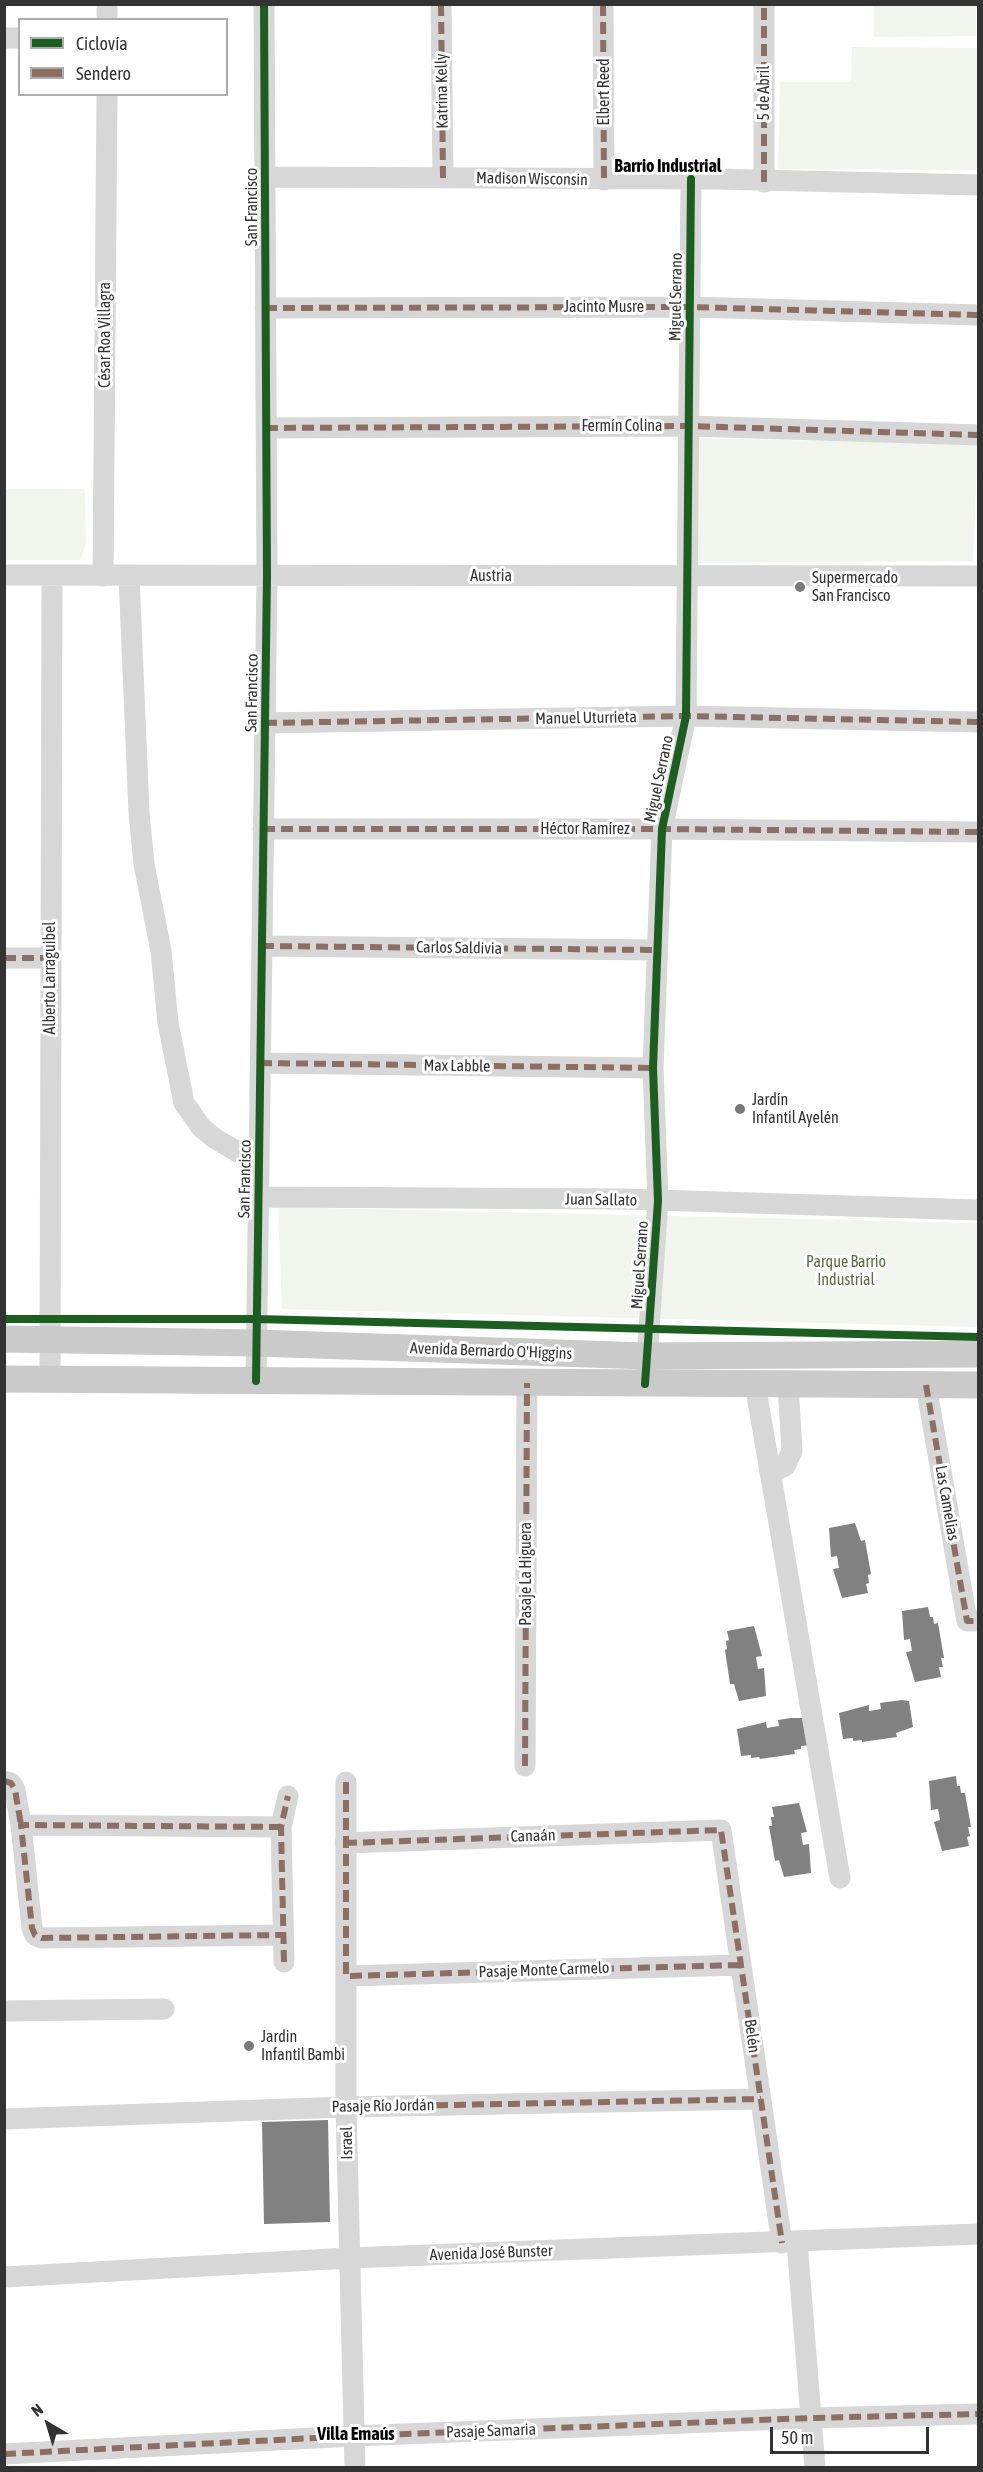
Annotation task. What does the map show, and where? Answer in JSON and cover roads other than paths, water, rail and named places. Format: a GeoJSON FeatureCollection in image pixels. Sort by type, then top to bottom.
{"type":"FeatureCollection","features":[{"type":"Feature","properties":{"kind":"main road","name":"Avenida Bernardo O'Higgins"},"geometry":{"type":"LineString","coordinates":[[4,1339],[256,1343],[648,1356],[978,1354]]}},
{"type":"Feature","properties":{"kind":"main road","name":"Avenida Bernardo O'Higgins"},"geometry":{"type":"LineString","coordinates":[[4,1379],[978,1384]]}},
{"type":"Feature","properties":{"kind":"street","name":"San Francisco"},"geometry":{"type":"LineString","coordinates":[[256,1381],[267,576],[264,4]]}},
{"type":"Feature","properties":{"kind":"street","name":"Katrina Kelly"},"geometry":{"type":"LineString","coordinates":[[441,4],[443,178]]}},
{"type":"Feature","properties":{"kind":"street","name":"Elbert Reed"},"geometry":{"type":"LineString","coordinates":[[603,4],[604,180]]}},
{"type":"Feature","properties":{"kind":"street","name":"5 de Abril"},"geometry":{"type":"LineString","coordinates":[[764,4],[764,182]]}},
{"type":"Feature","properties":{"kind":"street","name":"César Roa Villagra"},"geometry":{"type":"LineString","coordinates":[[103,576],[106,96]]}},
{"type":"Feature","properties":{"kind":"street","name":"Madison Wisconsin"},"geometry":{"type":"LineString","coordinates":[[265,177],[692,179],[978,185]]}},
{"type":"Feature","properties":{"kind":"street","name":"Miguel Serrano"},"geometry":{"type":"LineString","coordinates":[[645,1384],[658,1201],[653,1068],[662,829],[686,716],[692,179]]}},
{"type":"Feature","properties":{"kind":"street","name":"Jacinto Musre"},"geometry":{"type":"LineString","coordinates":[[266,308],[689,307],[978,315]]}},
{"type":"Feature","properties":{"kind":"street","name":"Fermín Colina"},"geometry":{"type":"LineString","coordinates":[[266,428],[689,426],[978,435]]}},
{"type":"Feature","properties":{"kind":"street","name":"Austria"},"geometry":{"type":"LineString","coordinates":[[4,575],[978,576]]}},
{"type":"Feature","properties":{"kind":"street","name":"Alberto Larraguibel"},"geometry":{"type":"LineString","coordinates":[[50,1380],[52,576]]}},
{"type":"Feature","properties":{"kind":"street"},"geometry":{"type":"LineString","coordinates":[[129,576],[140,823],[150,897],[161,951],[168,1023],[184,1102],[192,1115],[214,1138],[243,1155],[259,1159]]}},
{"type":"Feature","properties":{"kind":"street","name":"Manuel Uturrieta"},"geometry":{"type":"LineString","coordinates":[[265,723],[686,716],[978,722]]}},
{"type":"Feature","properties":{"kind":"street","name":"Héctor Ramírez"},"geometry":{"type":"LineString","coordinates":[[263,829],[978,832]]}},
{"type":"Feature","properties":{"kind":"street","name":"Carlos Saldivia"},"geometry":{"type":"LineString","coordinates":[[262,946],[656,950]]}},
{"type":"Feature","properties":{"kind":"street"},"geometry":{"type":"LineString","coordinates":[[4,958],[50,958]]}},
{"type":"Feature","properties":{"kind":"street","name":"Max Labble"},"geometry":{"type":"LineString","coordinates":[[260,1063],[653,1068]]}},
{"type":"Feature","properties":{"kind":"street","name":"Juan Sallato"},"geometry":{"type":"LineString","coordinates":[[258,1197],[658,1201],[978,1210]]}},
{"type":"Feature","properties":{"kind":"street","name":"Pasaje La Higuera"},"geometry":{"type":"LineString","coordinates":[[525,1766],[527,1383]]}},
{"type":"Feature","properties":{"kind":"street"},"geometry":{"type":"LineString","coordinates":[[755,1384],[840,1878]]}},
{"type":"Feature","properties":{"kind":"street"},"geometry":{"type":"LineString","coordinates":[[770,1473],[784,1466],[792,1451],[788,1384]]}},
{"type":"Feature","properties":{"kind":"street","name":"Las Camelias"},"geometry":{"type":"LineString","coordinates":[[926,1385],[973,1621]]}},
{"type":"Feature","properties":{"kind":"street"},"geometry":{"type":"LineString","coordinates":[[4,1781],[14,1786],[21,1825],[32,1928],[35,1935],[42,1938],[283,1935]]}},
{"type":"Feature","properties":{"kind":"street","name":"Israel"},"geometry":{"type":"LineString","coordinates":[[345,1782],[346,2107],[355,2468]]}},
{"type":"Feature","properties":{"kind":"street"},"geometry":{"type":"LineString","coordinates":[[284,1962],[281,1827],[288,1796]]}},
{"type":"Feature","properties":{"kind":"street"},"geometry":{"type":"LineString","coordinates":[[21,1825],[281,1827]]}},
{"type":"Feature","properties":{"kind":"street","name":"Canaán"},"geometry":{"type":"LineString","coordinates":[[345,1843],[721,1830]]}},
{"type":"Feature","properties":{"kind":"street","name":"Belén"},"geometry":{"type":"LineString","coordinates":[[721,1830],[761,2099],[790,2243],[815,2468]]}},
{"type":"Feature","properties":{"kind":"street","name":"Pasaje Monte Carmelo"},"geometry":{"type":"LineString","coordinates":[[346,1976],[741,1965]]}},
{"type":"Feature","properties":{"kind":"street"},"geometry":{"type":"LineString","coordinates":[[4,2011],[164,2009]]}},
{"type":"Feature","properties":{"kind":"street","name":"Pasaje Río Jordán"},"geometry":{"type":"LineString","coordinates":[[4,2119],[346,2107],[761,2099]]}},
{"type":"Feature","properties":{"kind":"street","name":"Avenida José Bunster"},"geometry":{"type":"LineString","coordinates":[[4,2277],[349,2258],[790,2243],[978,2234]]}},
{"type":"Feature","properties":{"kind":"street","name":"Pasaje Samaria"},"geometry":{"type":"LineString","coordinates":[[4,2454],[354,2436],[811,2418],[978,2414]]}},
{"type":"Feature","properties":{"kind":"place","name":"Supermercado San Francisco"},"geometry":{"type":"Point","coordinates":[800,587]}},
{"type":"Feature","properties":{"kind":"place","name":"Jardín Infantil Ayelén"},"geometry":{"type":"Point","coordinates":[740,1109]}},
{"type":"Feature","properties":{"kind":"place","name":"Jardin Infantil Bambi"},"geometry":{"type":"Point","coordinates":[249,2046]}},
{"type":"Feature","properties":{"kind":"district","name":"Barrio Industrial"},"geometry":{"type":"Point","coordinates":[668,166]}},
{"type":"Feature","properties":{"kind":"district","name":"Villa Emaús"},"geometry":{"type":"Point","coordinates":[356,2434]}},
{"type":"Feature","properties":{"kind":"park label","name":"Parque Barrio Industrial"},"geometry":{"type":"Point","coordinates":[846,1271]}}]}
